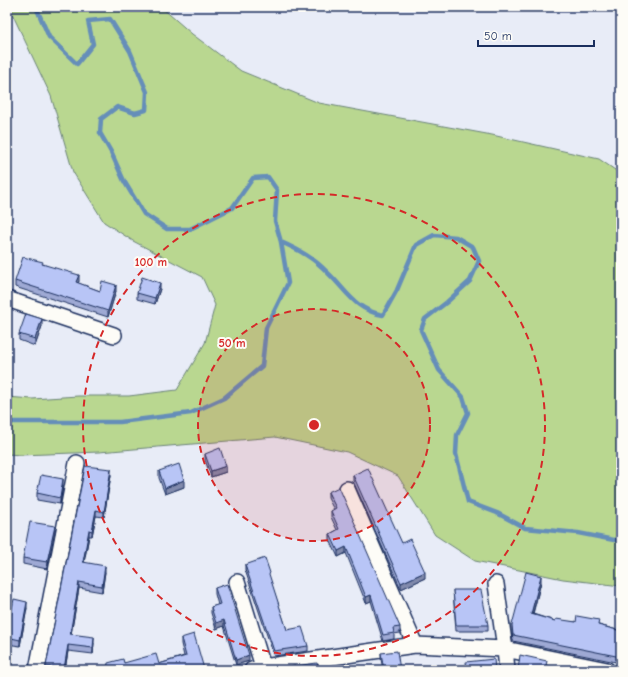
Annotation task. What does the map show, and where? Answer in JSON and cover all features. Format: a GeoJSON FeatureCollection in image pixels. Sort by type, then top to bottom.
{"type":"FeatureCollection","features":[{"type":"Feature","properties":{"kind":"street"},"geometry":{"type":"LineString","coordinates":[[7,299],[114,335]]}},
{"type":"Feature","properties":{"kind":"street"},"geometry":{"type":"LineString","coordinates":[[37,670],[77,463]]}},
{"type":"Feature","properties":{"kind":"street"},"geometry":{"type":"LineString","coordinates":[[347,489],[415,645]]}},
{"type":"Feature","properties":{"kind":"street"},"geometry":{"type":"LineString","coordinates":[[237,582],[260,669],[415,645],[505,649],[607,670]]}},
{"type":"Feature","properties":{"kind":"street"},"geometry":{"type":"LineString","coordinates":[[496,584],[507,670]]}},
{"type":"Feature","properties":{"kind":"green space"},"geometry":{"type":"Polygon","coordinates":[[[9,7],[161,7],[192,34],[241,71],[319,103],[492,135],[599,159],[621,174],[621,586],[563,579],[475,561],[435,535],[398,476],[347,452],[275,437],[99,452],[21,455],[7,454],[7,397],[32,399],[78,396],[129,396],[177,390],[205,343],[215,305],[202,277],[133,241],[104,222],[73,172],[51,96],[9,7]]]}},
{"type":"Feature","properties":{"kind":"building"},"geometry":{"type":"Polygon","coordinates":[[[23,257],[43,262],[42,264],[79,275],[76,282],[100,291],[102,281],[116,285],[108,311],[15,281],[23,257]]]}},
{"type":"Feature","properties":{"kind":"building"},"geometry":{"type":"Polygon","coordinates":[[[142,277],[160,283],[155,298],[137,293],[142,277]]]}},
{"type":"Feature","properties":{"kind":"building"},"geometry":{"type":"Polygon","coordinates":[[[26,314],[42,319],[35,339],[19,334],[26,314]]]}},
{"type":"Feature","properties":{"kind":"building"},"geometry":{"type":"Polygon","coordinates":[[[220,448],[226,466],[211,471],[205,454],[220,448]]]}},
{"type":"Feature","properties":{"kind":"building"},"geometry":{"type":"Polygon","coordinates":[[[179,464],[184,480],[165,488],[159,471],[179,464]]]}},
{"type":"Feature","properties":{"kind":"building"},"geometry":{"type":"Polygon","coordinates":[[[85,466],[111,469],[104,512],[96,510],[92,531],[89,530],[83,562],[105,566],[102,586],[79,582],[70,634],[94,637],[93,648],[68,645],[64,669],[46,666],[85,466]]]}},
{"type":"Feature","properties":{"kind":"building"},"geometry":{"type":"Polygon","coordinates":[[[368,468],[402,543],[410,539],[425,572],[401,583],[353,475],[368,468]]]}},
{"type":"Feature","properties":{"kind":"building"},"geometry":{"type":"Polygon","coordinates":[[[41,475],[63,479],[60,498],[37,493],[41,475]]]}},
{"type":"Feature","properties":{"kind":"building"},"geometry":{"type":"Polygon","coordinates":[[[339,487],[400,627],[393,628],[394,633],[383,635],[371,595],[366,597],[346,547],[338,551],[330,534],[339,529],[331,511],[336,508],[328,492],[339,487]]]}},
{"type":"Feature","properties":{"kind":"building"},"geometry":{"type":"Polygon","coordinates":[[[30,522],[55,526],[47,562],[23,558],[30,522]]]}},
{"type":"Feature","properties":{"kind":"building"},"geometry":{"type":"Polygon","coordinates":[[[265,558],[287,630],[302,627],[308,646],[274,651],[245,565],[265,558]]]}},
{"type":"Feature","properties":{"kind":"building"},"geometry":{"type":"Polygon","coordinates":[[[526,572],[541,576],[531,614],[555,621],[556,619],[576,622],[577,616],[599,620],[598,625],[621,631],[621,657],[513,635],[512,625],[526,572]]]}},
{"type":"Feature","properties":{"kind":"building"},"geometry":{"type":"Polygon","coordinates":[[[227,584],[249,655],[236,660],[224,620],[216,623],[211,607],[220,604],[215,588],[227,584]]]}},
{"type":"Feature","properties":{"kind":"building"},"geometry":{"type":"Polygon","coordinates":[[[453,590],[481,590],[488,625],[456,625],[453,590]]]}},
{"type":"Feature","properties":{"kind":"building"},"geometry":{"type":"Polygon","coordinates":[[[14,599],[27,602],[20,640],[7,637],[7,627],[8,628],[14,599]]]}},
{"type":"Feature","properties":{"kind":"building"},"geometry":{"type":"Polygon","coordinates":[[[194,634],[204,669],[107,670],[108,663],[123,659],[124,663],[156,654],[159,664],[186,656],[181,638],[194,634]]]}},
{"type":"Feature","properties":{"kind":"building"},"geometry":{"type":"Polygon","coordinates":[[[397,651],[400,670],[384,670],[381,653],[397,651]]]}},
{"type":"Feature","properties":{"kind":"building"},"geometry":{"type":"Polygon","coordinates":[[[520,655],[547,661],[545,670],[518,670],[520,655]]]}},
{"type":"Feature","properties":{"kind":"building"},"geometry":{"type":"Polygon","coordinates":[[[494,659],[495,670],[467,670],[466,662],[494,659]]]}},
{"type":"Feature","properties":{"kind":"building"},"geometry":{"type":"Polygon","coordinates":[[[317,663],[319,670],[280,670],[280,668],[317,663]]]}},
{"type":"Feature","properties":{"kind":"building"},"geometry":{"type":"Polygon","coordinates":[[[238,666],[245,670],[239,670],[238,666]]]}},
{"type":"Feature","properties":{"kind":"building"},"geometry":{"type":"Polygon","coordinates":[[[579,667],[592,670],[578,670],[579,667]]]}},
{"type":"Feature","properties":{"kind":"waterway"},"geometry":{"type":"LineString","coordinates":[[36,7],[49,37],[77,64],[93,44],[88,21],[110,19],[130,51],[147,92],[146,110],[135,113],[117,107],[101,119],[100,133],[111,152],[124,181],[144,214],[167,229],[190,229],[232,208],[253,178],[268,177],[277,190],[275,221],[281,242],[300,251],[317,263],[358,304],[365,309],[383,315],[397,290],[416,245],[434,235],[456,237],[473,247],[479,261],[470,281],[447,302],[425,319],[421,330],[439,370],[463,397],[468,413],[457,435],[456,454],[468,502],[497,513],[525,528],[578,533],[614,540],[621,539]]}},
{"type":"Feature","properties":{"kind":"waterway"},"geometry":{"type":"LineString","coordinates":[[7,422],[120,422],[191,413],[224,398],[262,366],[266,328],[288,283],[281,242]]}}]}
